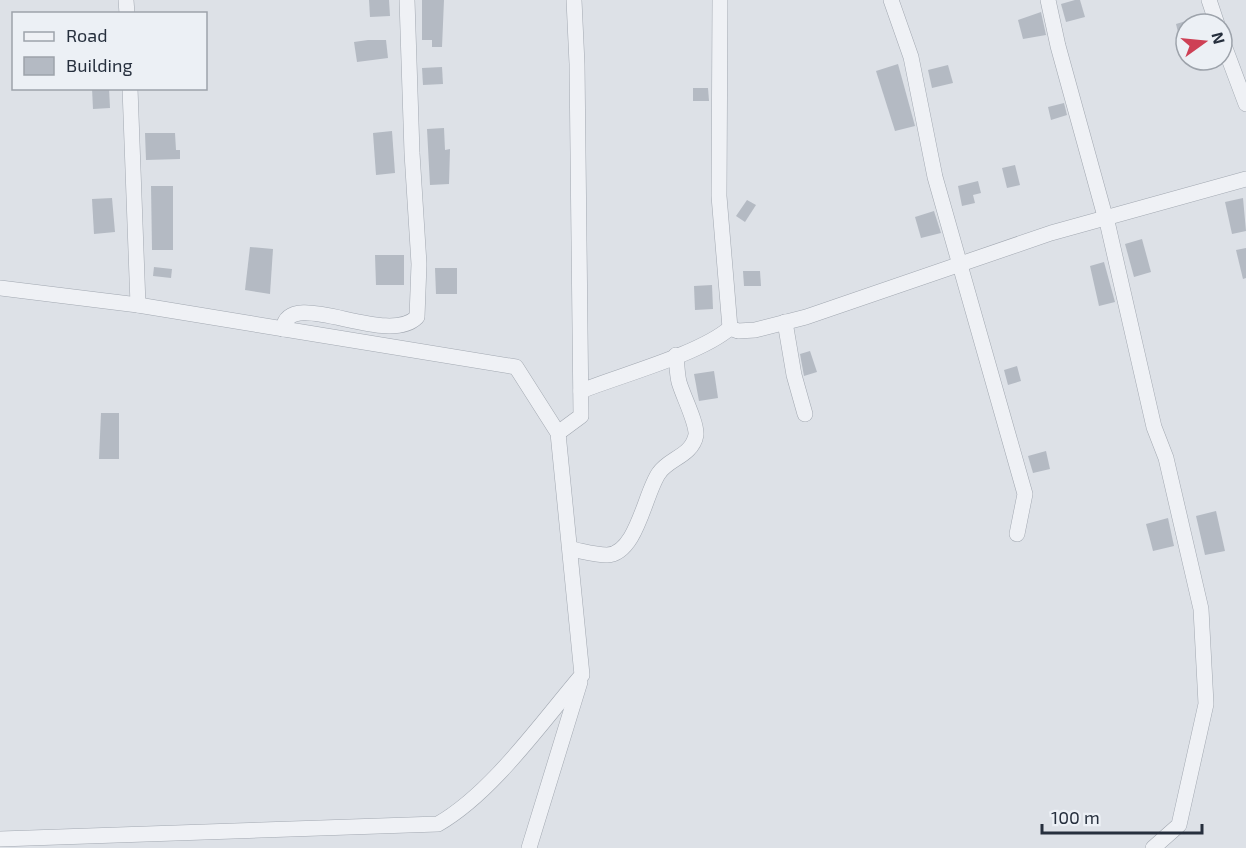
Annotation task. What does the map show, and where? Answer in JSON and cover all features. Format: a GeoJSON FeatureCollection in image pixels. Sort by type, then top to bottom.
{"type":"FeatureCollection","features":[{"type":"Feature","properties":{"kind":"street"},"geometry":{"type":"LineString","coordinates":[[283,329],[284,320],[289,314],[296,313],[318,313],[385,327],[410,324],[417,317],[419,264],[412,153],[407,0]]}},
{"type":"Feature","properties":{"kind":"street"},"geometry":{"type":"LineString","coordinates":[[558,433],[581,416],[577,64],[574,0]]}},
{"type":"Feature","properties":{"kind":"street"},"geometry":{"type":"LineString","coordinates":[[720,0],[719,196],[730,328]]}},
{"type":"Feature","properties":{"kind":"street"},"geometry":{"type":"LineString","coordinates":[[891,0],[911,57],[935,177],[1025,494],[1017,534]]}},
{"type":"Feature","properties":{"kind":"street"},"geometry":{"type":"LineString","coordinates":[[1048,0],[1058,46],[1106,218],[1154,427],[1166,458],[1202,609],[1206,704],[1197,748],[1179,825],[1153,848]]}},
{"type":"Feature","properties":{"kind":"street"},"geometry":{"type":"LineString","coordinates":[[1234,72],[1246,104]]}},
{"type":"Feature","properties":{"kind":"street"},"geometry":{"type":"LineString","coordinates":[[130,90],[138,305]]}},
{"type":"Feature","properties":{"kind":"street"},"geometry":{"type":"LineString","coordinates":[[730,328],[738,331],[755,330],[785,322],[1106,218],[1246,179]]}},
{"type":"Feature","properties":{"kind":"street"},"geometry":{"type":"LineString","coordinates":[[0,288],[138,305],[516,367],[558,433],[582,675],[529,848]]}},
{"type":"Feature","properties":{"kind":"street"},"geometry":{"type":"LineString","coordinates":[[785,322],[794,375],[806,414]]}},
{"type":"Feature","properties":{"kind":"street"},"geometry":{"type":"LineString","coordinates":[[581,391],[676,355],[720,336],[730,328]]}},
{"type":"Feature","properties":{"kind":"street"},"geometry":{"type":"LineString","coordinates":[[571,549],[608,555],[619,549],[637,528],[651,487],[659,472],[688,451],[696,434],[679,380],[676,355]]}},
{"type":"Feature","properties":{"kind":"street"},"geometry":{"type":"LineString","coordinates":[[0,839],[438,824],[457,813],[484,789],[582,675]]}},
{"type":"Feature","properties":{"kind":"building"},"geometry":{"type":"Polygon","coordinates":[[[369,0],[389,0],[390,16],[370,17],[369,0]]]}},
{"type":"Feature","properties":{"kind":"building"},"geometry":{"type":"Polygon","coordinates":[[[422,0],[444,0],[442,47],[432,47],[432,40],[422,40],[422,0]]]}},
{"type":"Feature","properties":{"kind":"building"},"geometry":{"type":"Polygon","coordinates":[[[1080,0],[1085,17],[1066,22],[1061,4],[1080,0]]]}},
{"type":"Feature","properties":{"kind":"building"},"geometry":{"type":"Polygon","coordinates":[[[1041,12],[1046,35],[1023,39],[1018,20],[1041,12]]]}},
{"type":"Feature","properties":{"kind":"building"},"geometry":{"type":"Polygon","coordinates":[[[386,40],[388,58],[357,62],[354,42],[386,40]]]}},
{"type":"Feature","properties":{"kind":"building"},"geometry":{"type":"Polygon","coordinates":[[[898,64],[915,126],[895,131],[876,71],[898,64]]]}},
{"type":"Feature","properties":{"kind":"building"},"geometry":{"type":"Polygon","coordinates":[[[948,65],[953,83],[932,88],[928,70],[948,65]]]}},
{"type":"Feature","properties":{"kind":"building"},"geometry":{"type":"Polygon","coordinates":[[[442,67],[443,84],[423,85],[422,68],[442,67]]]}},
{"type":"Feature","properties":{"kind":"building"},"geometry":{"type":"Polygon","coordinates":[[[693,88],[708,88],[709,101],[693,101],[693,88]]]}},
{"type":"Feature","properties":{"kind":"building"},"geometry":{"type":"Polygon","coordinates":[[[92,90],[109,90],[110,108],[93,109],[92,90]]]}},
{"type":"Feature","properties":{"kind":"building"},"geometry":{"type":"Polygon","coordinates":[[[1064,103],[1067,115],[1051,120],[1048,107],[1064,103]]]}},
{"type":"Feature","properties":{"kind":"building"},"geometry":{"type":"Polygon","coordinates":[[[444,128],[445,150],[450,149],[449,184],[430,185],[427,129],[444,128]]]}},
{"type":"Feature","properties":{"kind":"building"},"geometry":{"type":"Polygon","coordinates":[[[392,131],[395,173],[376,175],[373,133],[392,131]]]}},
{"type":"Feature","properties":{"kind":"building"},"geometry":{"type":"Polygon","coordinates":[[[145,133],[175,133],[176,150],[180,150],[180,159],[146,160],[145,133]]]}},
{"type":"Feature","properties":{"kind":"building"},"geometry":{"type":"Polygon","coordinates":[[[1015,165],[1020,185],[1007,188],[1002,168],[1015,165]]]}},
{"type":"Feature","properties":{"kind":"building"},"geometry":{"type":"Polygon","coordinates":[[[978,181],[981,193],[973,195],[975,203],[962,206],[958,186],[978,181]]]}},
{"type":"Feature","properties":{"kind":"building"},"geometry":{"type":"Polygon","coordinates":[[[151,186],[173,186],[173,250],[152,250],[151,186]]]}},
{"type":"Feature","properties":{"kind":"building"},"geometry":{"type":"Polygon","coordinates":[[[112,198],[115,232],[94,234],[92,199],[112,198]]]}},
{"type":"Feature","properties":{"kind":"building"},"geometry":{"type":"Polygon","coordinates":[[[1243,198],[1246,231],[1232,234],[1225,202],[1243,198]]]}},
{"type":"Feature","properties":{"kind":"building"},"geometry":{"type":"Polygon","coordinates":[[[747,200],[756,205],[745,222],[736,216],[747,200]]]}},
{"type":"Feature","properties":{"kind":"building"},"geometry":{"type":"Polygon","coordinates":[[[934,211],[941,233],[921,238],[915,217],[934,211]]]}},
{"type":"Feature","properties":{"kind":"building"},"geometry":{"type":"Polygon","coordinates":[[[1142,239],[1151,272],[1134,277],[1125,244],[1142,239]]]}},
{"type":"Feature","properties":{"kind":"building"},"geometry":{"type":"Polygon","coordinates":[[[250,247],[273,249],[270,294],[245,290],[250,247]]]}},
{"type":"Feature","properties":{"kind":"building"},"geometry":{"type":"Polygon","coordinates":[[[1246,248],[1246,278],[1243,279],[1236,250],[1246,248]]]}},
{"type":"Feature","properties":{"kind":"building"},"geometry":{"type":"Polygon","coordinates":[[[375,255],[404,255],[404,285],[376,285],[375,255]]]}},
{"type":"Feature","properties":{"kind":"building"},"geometry":{"type":"Polygon","coordinates":[[[1104,262],[1115,302],[1099,306],[1090,266],[1104,262]]]}},
{"type":"Feature","properties":{"kind":"building"},"geometry":{"type":"Polygon","coordinates":[[[154,267],[172,269],[171,278],[153,276],[154,267]]]}},
{"type":"Feature","properties":{"kind":"building"},"geometry":{"type":"Polygon","coordinates":[[[435,268],[457,268],[457,294],[436,294],[435,268]]]}},
{"type":"Feature","properties":{"kind":"building"},"geometry":{"type":"Polygon","coordinates":[[[743,271],[760,271],[761,286],[744,286],[743,271]]]}},
{"type":"Feature","properties":{"kind":"building"},"geometry":{"type":"Polygon","coordinates":[[[712,285],[713,309],[695,310],[694,286],[712,285]]]}},
{"type":"Feature","properties":{"kind":"building"},"geometry":{"type":"Polygon","coordinates":[[[810,351],[817,372],[804,376],[800,354],[810,351]]]}},
{"type":"Feature","properties":{"kind":"building"},"geometry":{"type":"Polygon","coordinates":[[[1017,366],[1021,381],[1008,385],[1004,370],[1017,366]]]}},
{"type":"Feature","properties":{"kind":"building"},"geometry":{"type":"Polygon","coordinates":[[[714,371],[718,398],[699,401],[694,374],[714,371]]]}},
{"type":"Feature","properties":{"kind":"building"},"geometry":{"type":"Polygon","coordinates":[[[101,413],[119,413],[119,459],[99,459],[101,413]]]}},
{"type":"Feature","properties":{"kind":"building"},"geometry":{"type":"Polygon","coordinates":[[[1046,451],[1050,469],[1033,473],[1028,456],[1046,451]]]}},
{"type":"Feature","properties":{"kind":"building"},"geometry":{"type":"Polygon","coordinates":[[[1216,511],[1225,551],[1205,555],[1196,516],[1216,511]]]}},
{"type":"Feature","properties":{"kind":"building"},"geometry":{"type":"Polygon","coordinates":[[[1168,518],[1174,546],[1153,551],[1146,524],[1168,518]]]}}]}
